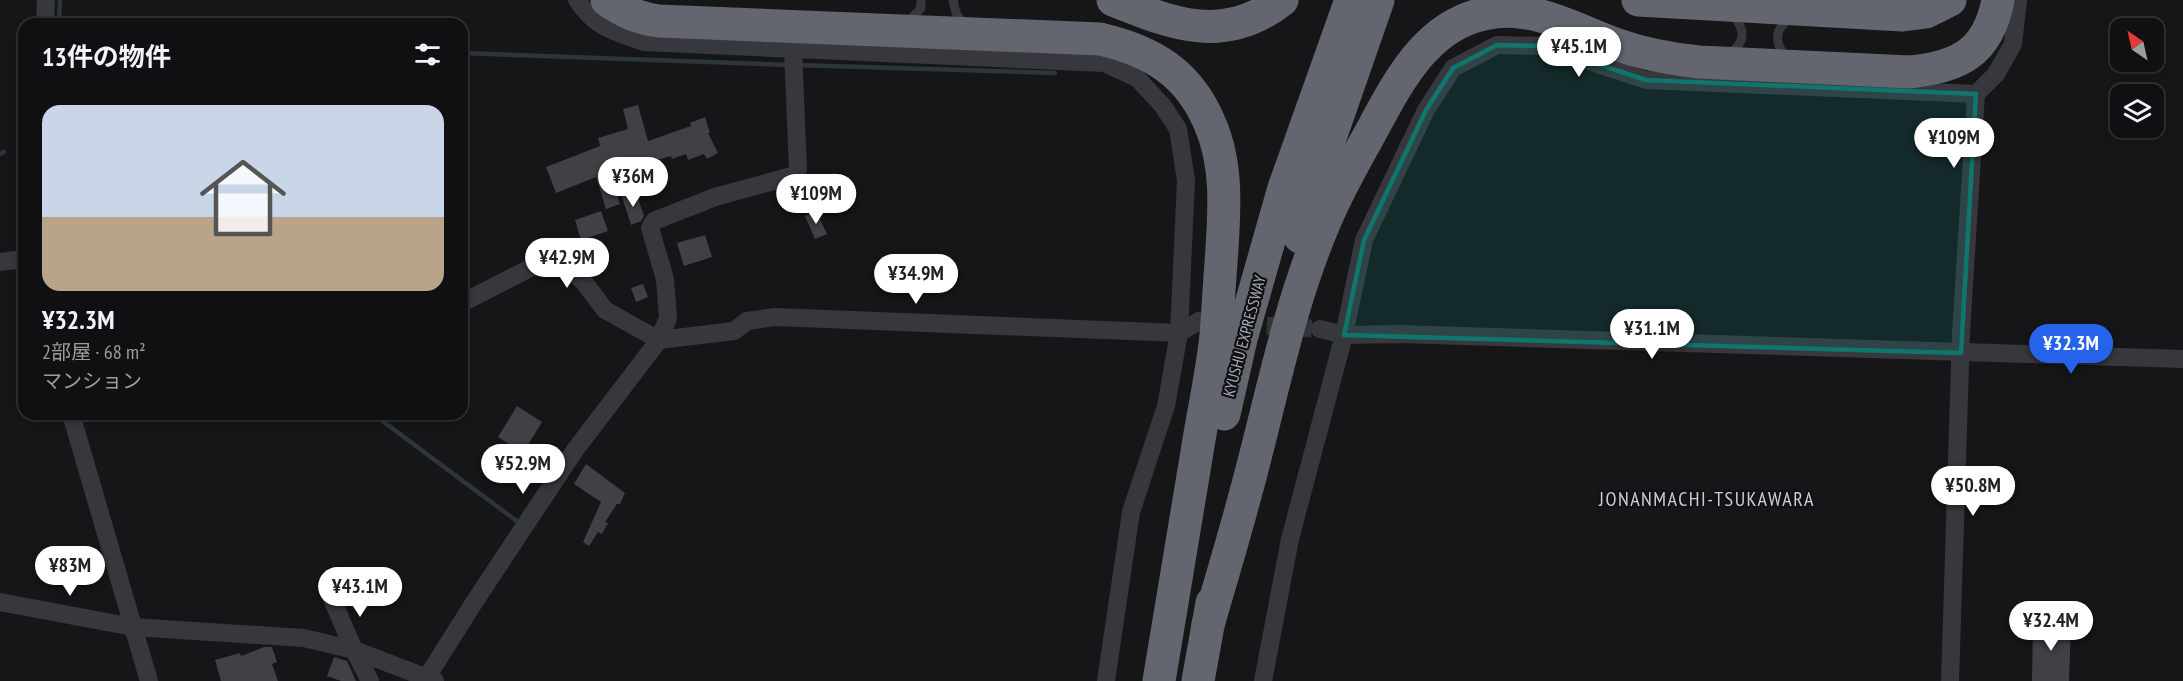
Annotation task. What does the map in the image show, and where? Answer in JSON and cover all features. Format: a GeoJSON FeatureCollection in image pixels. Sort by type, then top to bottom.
{"type":"FeatureCollection","features":[{"type":"Feature","properties":{"kind":"highway"},"geometry":{"type":"LineString","coordinates":[[607,0],[622,11],[638,18],[659,21],[1100,39],[1144,52],[1166,65],[1183,81],[1198,100],[1219,149],[1223,178],[1224,221],[1216,337],[1160,681]]}},
{"type":"Feature","properties":{"kind":"highway"},"geometry":{"type":"LineString","coordinates":[[1113,0],[1152,16],[1200,28],[1223,27],[1247,21],[1282,0]]}},
{"type":"Feature","properties":{"kind":"highway","name":"KYUSHU EXPRESSWAY"},"geometry":{"type":"LineString","coordinates":[[1171,681],[1211,470],[1241,339],[1284,188],[1351,0]]}},
{"type":"Feature","properties":{"kind":"highway","name":"KYUSHU EXPRESSWAY"},"geometry":{"type":"LineString","coordinates":[[1198,681],[1208,624],[1271,339],[1316,181],[1378,0]]}},
{"type":"Feature","properties":{"kind":"highway"},"geometry":{"type":"LineString","coordinates":[[1638,0],[1903,15],[1926,12],[1950,0]]}},
{"type":"Feature","properties":{"kind":"highway"},"geometry":{"type":"LineString","coordinates":[[1208,624],[1247,492],[1284,344],[1325,220],[1399,80],[1431,41],[1451,26],[1494,12],[1515,11],[1556,20],[1617,44],[1672,59],[1909,72],[1953,64],[1973,52],[1986,36],[1996,14],[1998,0]]}},
{"type":"Feature","properties":{"kind":"street"},"geometry":{"type":"LineString","coordinates":[[45,18],[46,0]]}},
{"type":"Feature","properties":{"kind":"street"},"geometry":{"type":"LineString","coordinates":[[577,0],[589,17],[612,31],[644,42],[1104,63],[1137,78],[1163,106],[1178,129],[1186,180],[1179,333],[1166,406],[1131,512],[1106,681]]}},
{"type":"Feature","properties":{"kind":"street"},"geometry":{"type":"LineString","coordinates":[[1950,681],[1961,353],[1976,94],[1996,74],[2013,44],[2018,0]]}},
{"type":"Feature","properties":{"kind":"street"},"geometry":{"type":"LineString","coordinates":[[1263,681],[1290,539],[1344,335],[1364,240],[1426,110],[1453,68],[1497,45],[1543,46],[1647,80],[1976,94]]}},
{"type":"Feature","properties":{"kind":"street"},"geometry":{"type":"LineString","coordinates":[[0,602],[133,627],[304,638],[354,650],[431,679],[475,601],[575,450],[659,340],[668,318],[668,308],[665,279],[650,228],[654,220],[715,197],[792,176],[798,170],[793,49]]}},
{"type":"Feature","properties":{"kind":"street"},"geometry":{"type":"LineString","coordinates":[[0,261],[18,260]]}},
{"type":"Feature","properties":{"kind":"street"},"geometry":{"type":"LineString","coordinates":[[468,300],[540,263],[562,263],[573,269],[605,310],[659,340],[734,331],[747,321],[775,316],[1179,333],[1199,321]]}},
{"type":"Feature","properties":{"kind":"street"},"geometry":{"type":"LineString","coordinates":[[1320,328],[1344,335],[1413,334],[2183,359]]}},
{"type":"Feature","properties":{"kind":"street"},"geometry":{"type":"LineString","coordinates":[[73,420],[149,681]]}},
{"type":"Feature","properties":{"kind":"street"},"geometry":{"type":"LineString","coordinates":[[332,599],[370,681]]}},
{"type":"Feature","properties":{"kind":"lane"},"geometry":{"type":"LineString","coordinates":[[894,31],[915,15],[921,8],[921,0]]}},
{"type":"Feature","properties":{"kind":"lane"},"geometry":{"type":"LineString","coordinates":[[953,0],[956,13],[963,24],[979,34]]}},
{"type":"Feature","properties":{"kind":"lane"},"geometry":{"type":"LineString","coordinates":[[1710,62],[1729,55],[1743,39],[1743,29],[1732,13],[1722,6]]}},
{"type":"Feature","properties":{"kind":"lane"},"geometry":{"type":"LineString","coordinates":[[1799,66],[1786,57],[1780,49],[1776,39],[1777,31],[1790,18],[1807,10]]}},
{"type":"Feature","properties":{"kind":"highlighted area"},"geometry":{"type":"Polygon","coordinates":[[[1497,45],[1543,46],[1646,80],[1976,94],[1961,353],[1344,335],[1364,240],[1426,110],[1453,68],[1497,45]]]}},
{"type":"Feature","properties":{"kind":"building"},"geometry":{"type":"Polygon","coordinates":[[[638,105],[648,141],[691,126],[690,123],[705,117],[710,133],[708,133],[718,153],[707,159],[704,154],[688,160],[686,154],[672,159],[671,156],[610,174],[620,204],[606,209],[596,177],[556,193],[546,167],[600,146],[598,138],[628,129],[623,109],[638,105]]]}},
{"type":"Feature","properties":{"kind":"building"},"geometry":{"type":"Polygon","coordinates":[[[836,173],[838,180],[846,178],[849,193],[821,199],[816,178],[836,173]]]}},
{"type":"Feature","properties":{"kind":"building"},"geometry":{"type":"Polygon","coordinates":[[[636,192],[644,216],[641,221],[631,225],[622,197],[636,192]]]}},
{"type":"Feature","properties":{"kind":"building"},"geometry":{"type":"Polygon","coordinates":[[[601,211],[608,231],[581,240],[575,220],[601,211]]]}},
{"type":"Feature","properties":{"kind":"building"},"geometry":{"type":"Polygon","coordinates":[[[816,211],[827,234],[815,239],[805,216],[816,211]]]}},
{"type":"Feature","properties":{"kind":"building"},"geometry":{"type":"Polygon","coordinates":[[[705,235],[712,257],[684,266],[677,243],[705,235]]]}},
{"type":"Feature","properties":{"kind":"building"},"geometry":{"type":"Polygon","coordinates":[[[643,284],[648,297],[636,302],[631,288],[643,284]]]}},
{"type":"Feature","properties":{"kind":"building"},"geometry":{"type":"Polygon","coordinates":[[[517,406],[542,422],[523,453],[498,437],[517,406]]]}},
{"type":"Feature","properties":{"kind":"building"},"geometry":{"type":"Polygon","coordinates":[[[586,464],[625,493],[620,504],[617,504],[605,522],[608,523],[602,534],[598,532],[589,546],[583,542],[601,502],[574,484],[586,464]]]}},
{"type":"Feature","properties":{"kind":"building"},"geometry":{"type":"Polygon","coordinates":[[[2033,622],[2071,625],[2069,681],[2032,681],[2033,622]]]}},
{"type":"Feature","properties":{"kind":"building"},"geometry":{"type":"Polygon","coordinates":[[[264,647],[272,647],[277,662],[272,664],[278,681],[221,681],[215,660],[240,653],[241,656],[264,647]]]}},
{"type":"Feature","properties":{"kind":"building"},"geometry":{"type":"Polygon","coordinates":[[[334,657],[347,661],[356,681],[341,681],[327,676],[334,657]]]}},
{"type":"Feature","properties":{"kind":"waterway"},"geometry":{"type":"LineString","coordinates":[[59,18],[60,0]]}},
{"type":"Feature","properties":{"kind":"waterway"},"geometry":{"type":"LineString","coordinates":[[468,53],[789,65]]}},
{"type":"Feature","properties":{"kind":"waterway"},"geometry":{"type":"LineString","coordinates":[[797,65],[1055,73]]}},
{"type":"Feature","properties":{"kind":"waterway"},"geometry":{"type":"LineString","coordinates":[[0,154],[4,152]]}},
{"type":"Feature","properties":{"kind":"waterway"},"geometry":{"type":"LineString","coordinates":[[381,420],[518,522]]}},
{"type":"Feature","properties":{"kind":"tunnel"},"geometry":{"type":"LineString","coordinates":[[1240,324],[1320,329]]}},
{"type":"Feature","properties":{"kind":"district","name":"JONANMACHI-TSUKAWARA"},"geometry":{"type":"Point","coordinates":[1707,499]}}]}
